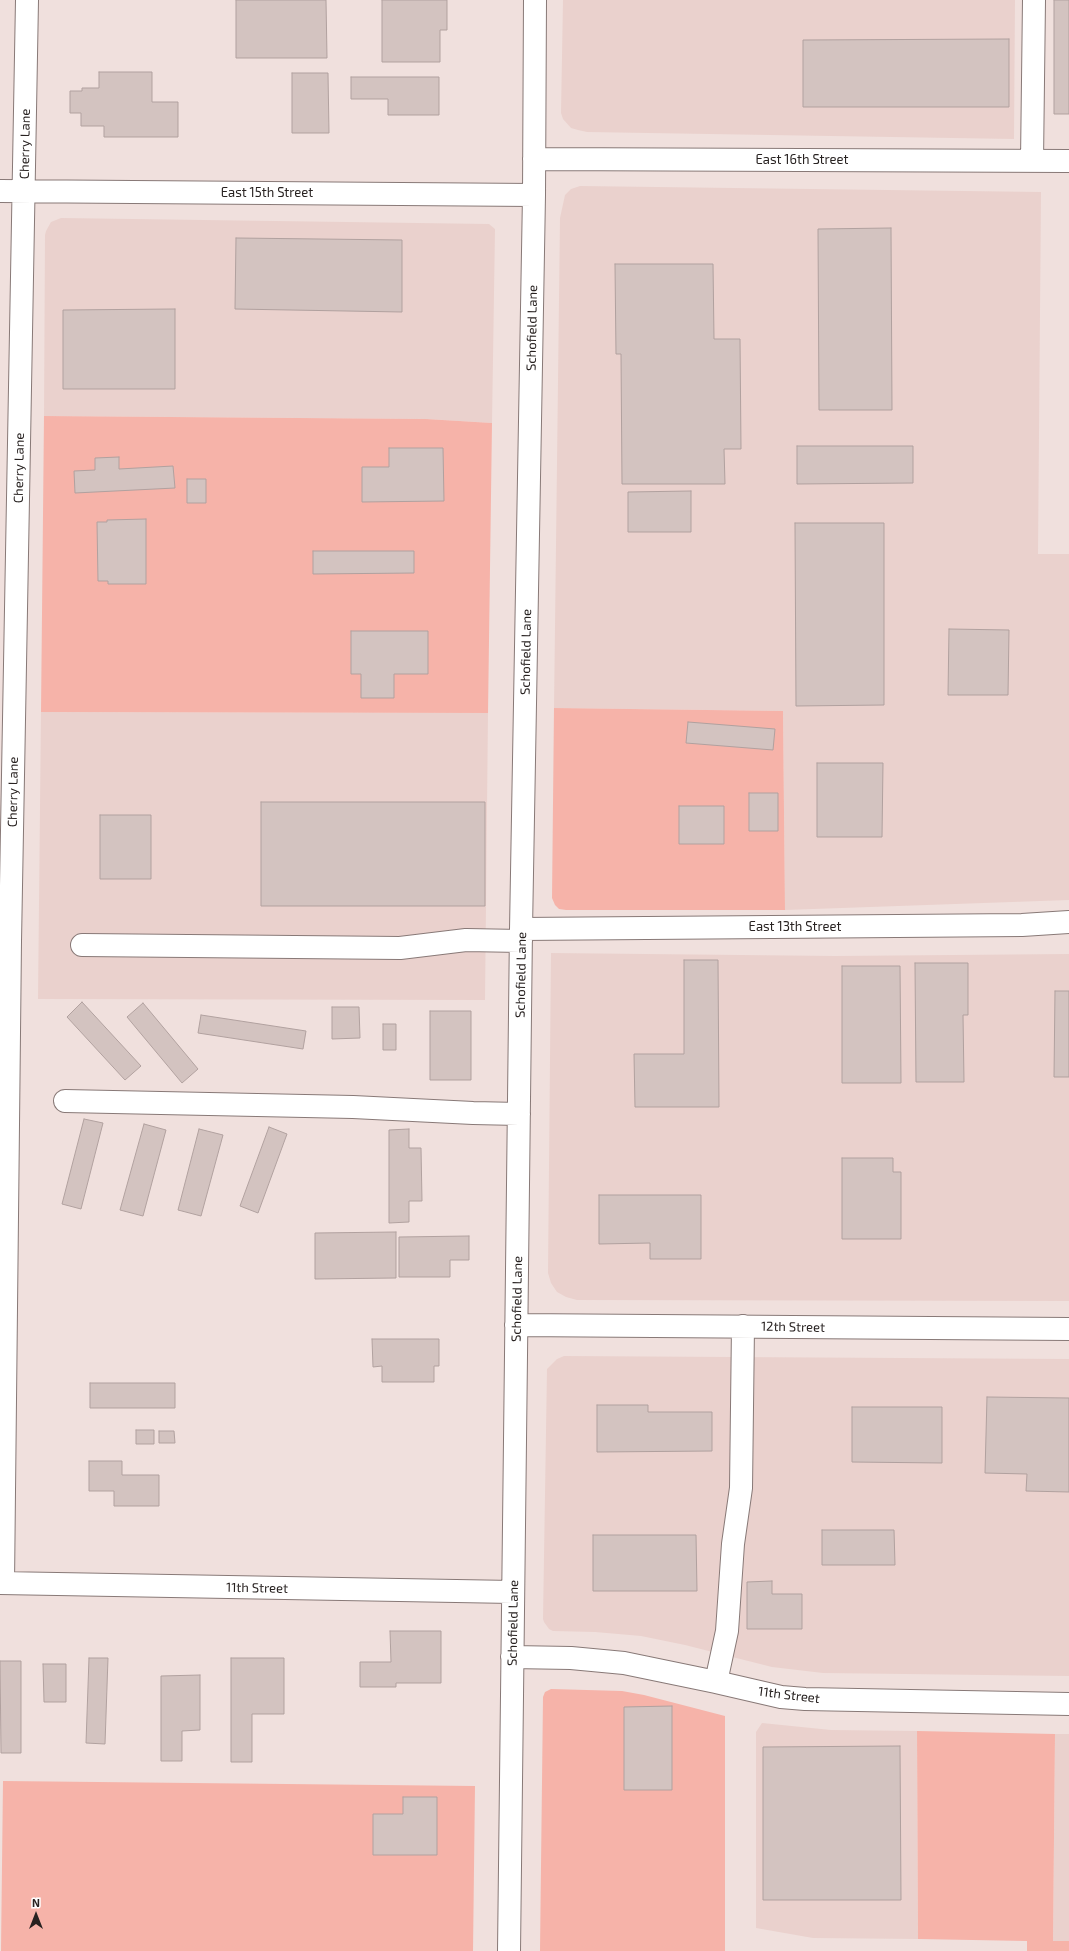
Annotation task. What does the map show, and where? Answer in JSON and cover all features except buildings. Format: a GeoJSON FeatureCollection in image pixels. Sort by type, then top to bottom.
{"type":"FeatureCollection","features":[{"type":"Feature","properties":{"kind":"street","name":"Cherry Lane"},"geometry":{"type":"LineString","coordinates":[[2,1583],[11,925],[27,0]]}},
{"type":"Feature","properties":{"kind":"street","name":"Schofield Lane"},"geometry":{"type":"LineString","coordinates":[[509,1951],[521,935],[534,195],[535,0]]}},
{"type":"Feature","properties":{"kind":"street"},"geometry":{"type":"LineString","coordinates":[[1032,161],[1034,0]]}},
{"type":"Feature","properties":{"kind":"street","name":"East 16th Street"},"geometry":{"type":"LineString","coordinates":[[534,159],[1069,161]]}},
{"type":"Feature","properties":{"kind":"street","name":"East 15th Street"},"geometry":{"type":"LineString","coordinates":[[0,191],[534,195]]}},
{"type":"Feature","properties":{"kind":"street","name":"East 13th Street"},"geometry":{"type":"LineString","coordinates":[[82,945],[400,948],[521,935],[1022,925],[1069,922]]}},
{"type":"Feature","properties":{"kind":"street"},"geometry":{"type":"LineString","coordinates":[[65,1101],[353,1107],[519,1114]]}},
{"type":"Feature","properties":{"kind":"street","name":"12th Street"},"geometry":{"type":"LineString","coordinates":[[516,1325],[1069,1329]]}},
{"type":"Feature","properties":{"kind":"street"},"geometry":{"type":"LineString","coordinates":[[716,1682],[727,1630],[733,1544],[741,1488],[743,1326]]}},
{"type":"Feature","properties":{"kind":"street","name":"11th Street"},"geometry":{"type":"LineString","coordinates":[[2,1583],[513,1592]]}},
{"type":"Feature","properties":{"kind":"street","name":"11th Street"},"geometry":{"type":"LineString","coordinates":[[512,1657],[624,1662],[781,1697],[805,1699],[1069,1704]]}},
{"type":"Feature","properties":{"kind":"shaded area"},"geometry":{"type":"Polygon","coordinates":[[[563,0],[1015,0],[1014,139],[587,132],[571,128],[563,119],[561,113],[563,0]]]}},
{"type":"Feature","properties":{"kind":"shaded area"},"geometry":{"type":"Polygon","coordinates":[[[580,186],[1041,192],[1038,554],[1069,554],[1069,900],[785,910],[783,711],[554,708],[560,218],[565,195],[571,189],[580,186]]]}},
{"type":"Feature","properties":{"kind":"shaded area"},"geometry":{"type":"Polygon","coordinates":[[[61,218],[489,224],[495,229],[492,423],[426,419],[44,416],[45,235],[51,222],[61,218]]]}},
{"type":"Feature","properties":{"kind":"shaded area"},"geometry":{"type":"Polygon","coordinates":[[[44,416],[426,419],[492,423],[488,713],[41,712],[44,416]]]}},
{"type":"Feature","properties":{"kind":"shaded area"},"geometry":{"type":"Polygon","coordinates":[[[554,708],[783,711],[785,910],[559,909],[555,905],[552,898],[554,708]]]}},
{"type":"Feature","properties":{"kind":"shaded area"},"geometry":{"type":"Polygon","coordinates":[[[41,712],[488,713],[485,1000],[38,999],[41,712]]]}},
{"type":"Feature","properties":{"kind":"shaded area"},"geometry":{"type":"Polygon","coordinates":[[[551,953],[836,956],[1069,954],[1069,1301],[577,1300],[566,1297],[557,1292],[551,1283],[548,1273],[551,953]]]}},
{"type":"Feature","properties":{"kind":"shaded area"},"geometry":{"type":"Polygon","coordinates":[[[564,1356],[1069,1359],[1069,1676],[823,1673],[772,1667],[685,1645],[641,1636],[595,1632],[553,1631],[549,1629],[543,1619],[547,1369],[557,1359],[564,1356]]]}},
{"type":"Feature","properties":{"kind":"shaded area"},"geometry":{"type":"Polygon","coordinates":[[[551,1689],[622,1691],[644,1695],[725,1716],[725,1951],[540,1951],[543,1697],[545,1692],[551,1689]]]}},
{"type":"Feature","properties":{"kind":"shaded area"},"geometry":{"type":"Polygon","coordinates":[[[762,1723],[831,1730],[917,1731],[918,1939],[813,1938],[756,1928],[756,1732],[762,1723]]]}},
{"type":"Feature","properties":{"kind":"shaded area"},"geometry":{"type":"Polygon","coordinates":[[[917,1731],[1055,1734],[1053,1941],[1069,1941],[1069,1951],[1027,1951],[1027,1941],[918,1939],[917,1731]]]}},
{"type":"Feature","properties":{"kind":"shaded area"},"geometry":{"type":"Polygon","coordinates":[[[1055,1734],[1069,1734],[1069,1941],[1053,1941],[1055,1734]]]}},
{"type":"Feature","properties":{"kind":"shaded area"},"geometry":{"type":"Polygon","coordinates":[[[3,1781],[475,1786],[473,1951],[1,1951],[3,1781]]]}}]}
